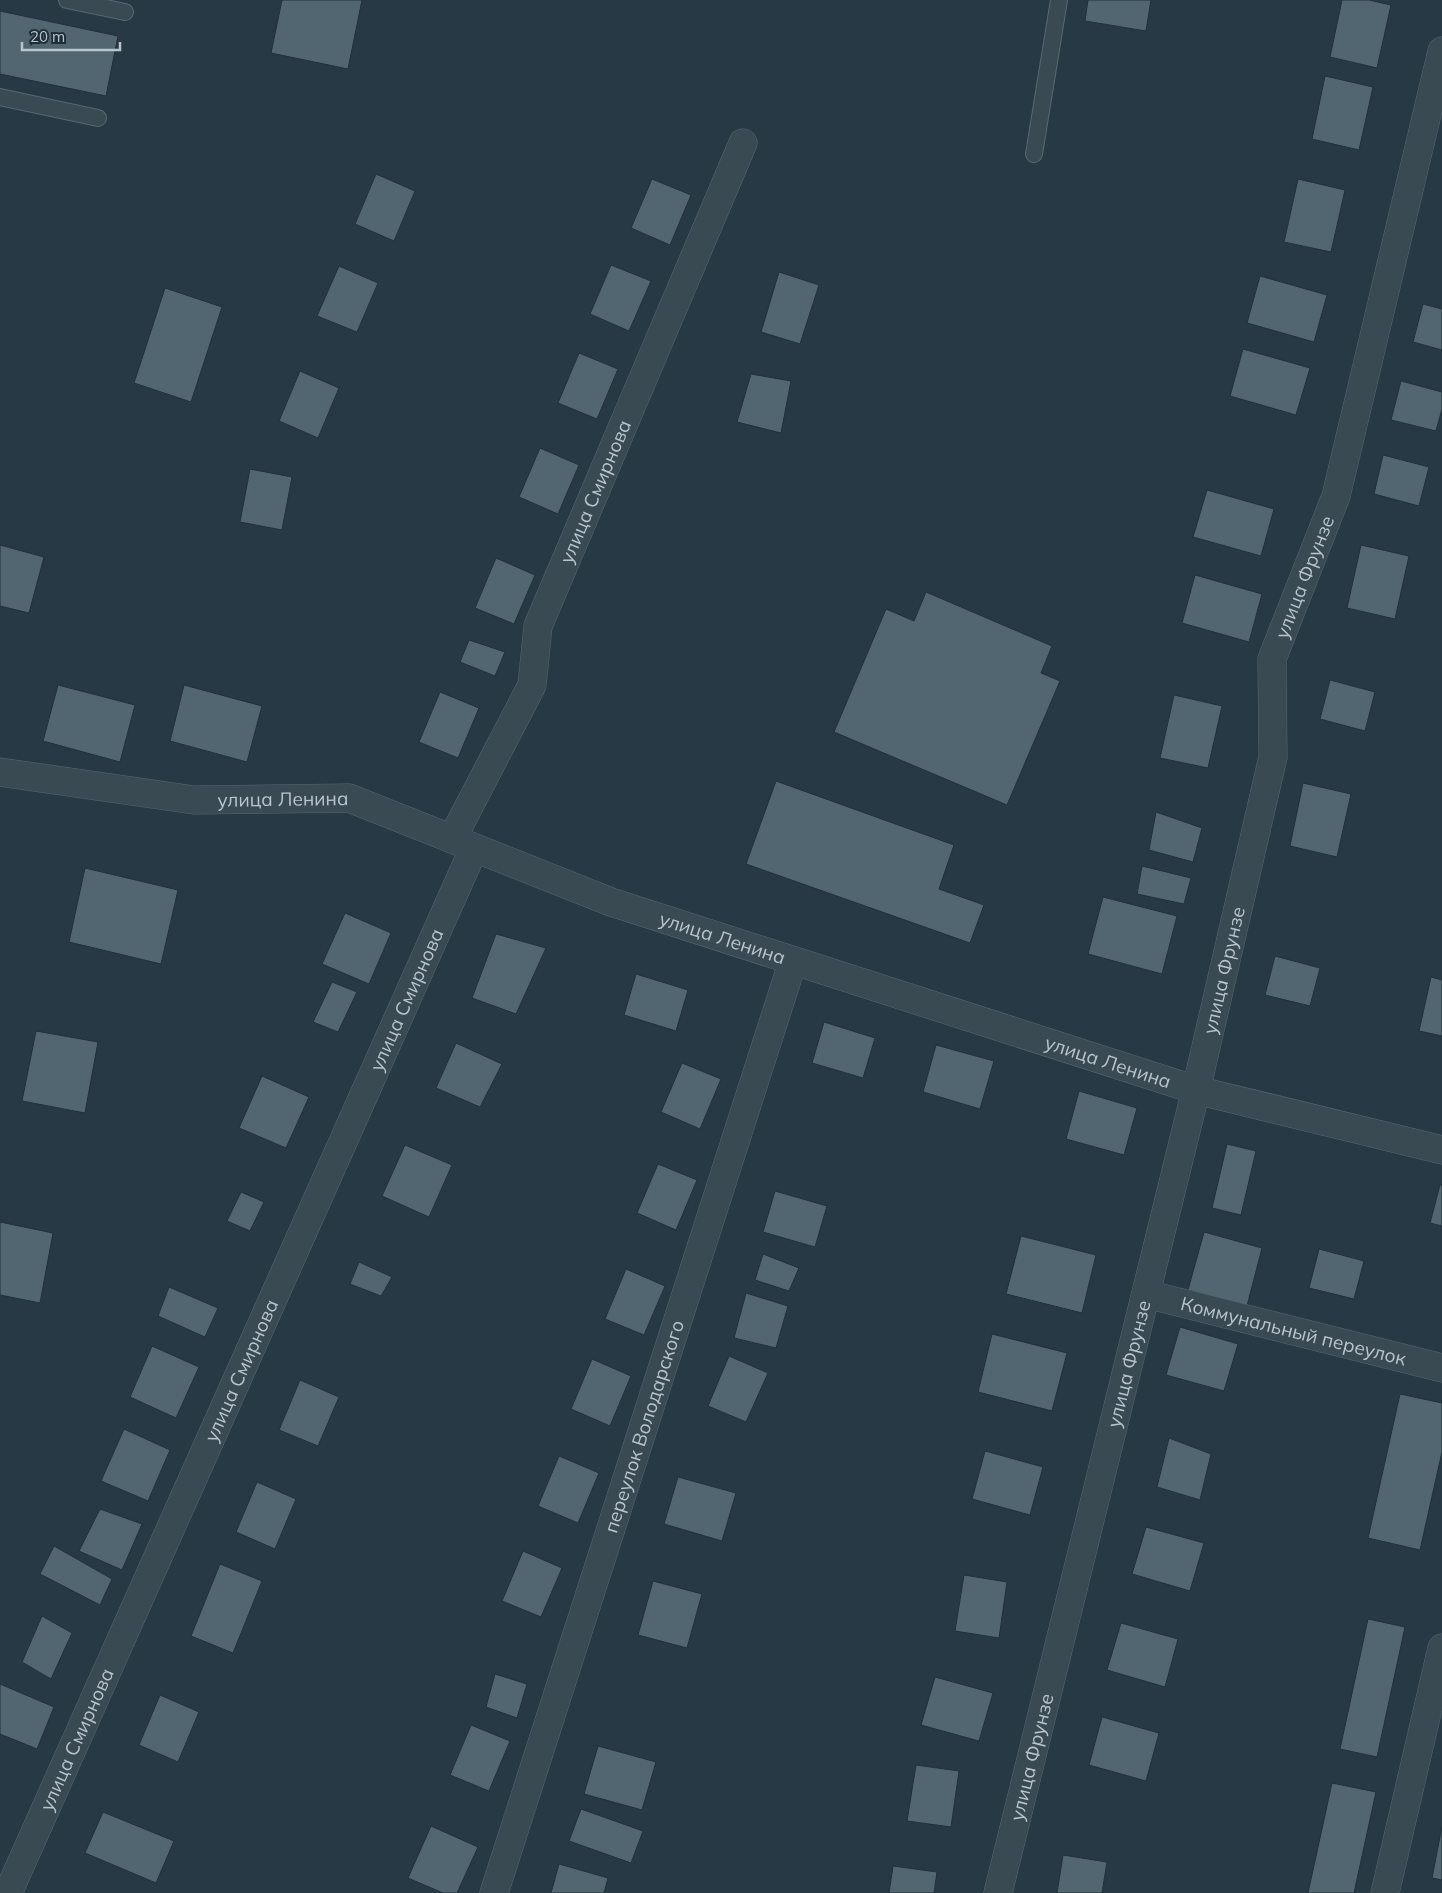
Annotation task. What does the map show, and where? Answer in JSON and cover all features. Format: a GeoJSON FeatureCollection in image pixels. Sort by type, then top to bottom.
{"type":"FeatureCollection","features":[{"type":"Feature","properties":{"kind":"street","name":"улица Фрунзе"},"geometry":{"type":"LineString","coordinates":[[998,1893],[1196,1090],[1273,757],[1272,659],[1336,496],[1442,51]]}},
{"type":"Feature","properties":{"kind":"street","name":"улица Смирнова"},"geometry":{"type":"LineString","coordinates":[[8,1893],[532,685],[538,626],[743,143]]}},
{"type":"Feature","properties":{"kind":"street","name":"улица Ленина"},"geometry":{"type":"LineString","coordinates":[[0,772],[194,800],[348,798],[611,902],[793,961],[1196,1090],[1442,1150]]}},
{"type":"Feature","properties":{"kind":"street","name":"переулок Володарского"},"geometry":{"type":"LineString","coordinates":[[494,1893],[793,961]]}},
{"type":"Feature","properties":{"kind":"street","name":"Коммунальный переулок"},"geometry":{"type":"LineString","coordinates":[[1146,1294],[1442,1368]]}},
{"type":"Feature","properties":{"kind":"street"},"geometry":{"type":"LineString","coordinates":[[1385,1893],[1442,1648]]}},
{"type":"Feature","properties":{"kind":"lane"},"geometry":{"type":"LineString","coordinates":[[67,0],[125,12]]}},
{"type":"Feature","properties":{"kind":"lane"},"geometry":{"type":"LineString","coordinates":[[1034,154],[1059,0]]}},
{"type":"Feature","properties":{"kind":"lane"},"geometry":{"type":"LineString","coordinates":[[0,98],[98,118]]}},
{"type":"Feature","properties":{"kind":"building"},"geometry":{"type":"Polygon","coordinates":[[[282,0],[362,0],[348,69],[271,53],[282,0]]]}},
{"type":"Feature","properties":{"kind":"building"},"geometry":{"type":"Polygon","coordinates":[[[1088,0],[1151,0],[1146,31],[1085,21],[1088,0]]]}},
{"type":"Feature","properties":{"kind":"building"},"geometry":{"type":"Polygon","coordinates":[[[1342,0],[1369,0],[1391,5],[1377,68],[1330,57],[1342,0]]]}},
{"type":"Feature","properties":{"kind":"building"},"geometry":{"type":"Polygon","coordinates":[[[0,11],[118,36],[106,96],[0,74],[0,11]]]}},
{"type":"Feature","properties":{"kind":"building"},"geometry":{"type":"Polygon","coordinates":[[[1325,76],[1373,87],[1359,150],[1312,139],[1325,76]]]}},
{"type":"Feature","properties":{"kind":"building"},"geometry":{"type":"Polygon","coordinates":[[[376,174],[415,191],[394,241],[355,224],[376,174]]]}},
{"type":"Feature","properties":{"kind":"building"},"geometry":{"type":"Polygon","coordinates":[[[652,179],[691,195],[670,245],[631,228],[652,179]]]}},
{"type":"Feature","properties":{"kind":"building"},"geometry":{"type":"Polygon","coordinates":[[[1298,179],[1345,190],[1331,252],[1284,242],[1298,179]]]}},
{"type":"Feature","properties":{"kind":"building"},"geometry":{"type":"Polygon","coordinates":[[[611,265],[651,281],[629,331],[590,314],[611,265]]]}},
{"type":"Feature","properties":{"kind":"building"},"geometry":{"type":"Polygon","coordinates":[[[339,266],[378,283],[357,332],[317,316],[339,266]]]}},
{"type":"Feature","properties":{"kind":"building"},"geometry":{"type":"Polygon","coordinates":[[[779,272],[819,285],[800,344],[761,332],[779,272]]]}},
{"type":"Feature","properties":{"kind":"building"},"geometry":{"type":"Polygon","coordinates":[[[1260,276],[1327,295],[1314,342],[1247,323],[1260,276]]]}},
{"type":"Feature","properties":{"kind":"building"},"geometry":{"type":"Polygon","coordinates":[[[165,288],[222,307],[191,402],[134,383],[165,288]]]}},
{"type":"Feature","properties":{"kind":"building"},"geometry":{"type":"Polygon","coordinates":[[[1423,304],[1442,309],[1442,350],[1413,342],[1423,304]]]}},
{"type":"Feature","properties":{"kind":"building"},"geometry":{"type":"Polygon","coordinates":[[[1243,349],[1310,368],[1296,415],[1230,396],[1243,349]]]}},
{"type":"Feature","properties":{"kind":"building"},"geometry":{"type":"Polygon","coordinates":[[[579,353],[618,369],[597,419],[558,403],[579,353]]]}},
{"type":"Feature","properties":{"kind":"building"},"geometry":{"type":"Polygon","coordinates":[[[300,371],[339,388],[318,438],[279,421],[300,371]]]}},
{"type":"Feature","properties":{"kind":"building"},"geometry":{"type":"Polygon","coordinates":[[[751,374],[791,381],[781,433],[737,422],[751,374]]]}},
{"type":"Feature","properties":{"kind":"building"},"geometry":{"type":"Polygon","coordinates":[[[1401,381],[1442,392],[1442,409],[1436,431],[1391,420],[1401,381]]]}},
{"type":"Feature","properties":{"kind":"building"},"geometry":{"type":"Polygon","coordinates":[[[540,448],[579,465],[558,514],[519,497],[540,448]]]}},
{"type":"Feature","properties":{"kind":"building"},"geometry":{"type":"Polygon","coordinates":[[[1383,455],[1429,467],[1419,506],[1374,494],[1383,455]]]}},
{"type":"Feature","properties":{"kind":"building"},"geometry":{"type":"Polygon","coordinates":[[[250,469],[292,477],[282,530],[240,522],[250,469]]]}},
{"type":"Feature","properties":{"kind":"building"},"geometry":{"type":"Polygon","coordinates":[[[1207,490],[1274,509],[1261,556],[1193,537],[1207,490]]]}},
{"type":"Feature","properties":{"kind":"building"},"geometry":{"type":"Polygon","coordinates":[[[0,545],[44,557],[29,613],[0,606],[0,545]]]}},
{"type":"Feature","properties":{"kind":"building"},"geometry":{"type":"Polygon","coordinates":[[[1361,545],[1409,556],[1395,619],[1347,608],[1361,545]]]}},
{"type":"Feature","properties":{"kind":"building"},"geometry":{"type":"Polygon","coordinates":[[[496,558],[535,575],[514,624],[475,608],[496,558]]]}},
{"type":"Feature","properties":{"kind":"building"},"geometry":{"type":"Polygon","coordinates":[[[1195,575],[1262,594],[1249,642],[1182,623],[1195,575]]]}},
{"type":"Feature","properties":{"kind":"building"},"geometry":{"type":"Polygon","coordinates":[[[926,592],[1052,646],[1041,673],[1060,681],[1007,805],[834,732],[886,609],[914,621],[926,592]]]}},
{"type":"Feature","properties":{"kind":"building"},"geometry":{"type":"Polygon","coordinates":[[[469,640],[505,652],[495,676],[460,662],[469,640]]]}},
{"type":"Feature","properties":{"kind":"building"},"geometry":{"type":"Polygon","coordinates":[[[1330,680],[1375,692],[1365,731],[1320,719],[1330,680]]]}},
{"type":"Feature","properties":{"kind":"building"},"geometry":{"type":"Polygon","coordinates":[[[58,685],[135,705],[120,762],[43,741],[58,685]]]}},
{"type":"Feature","properties":{"kind":"building"},"geometry":{"type":"Polygon","coordinates":[[[184,685],[262,706],[247,762],[170,741],[184,685]]]}},
{"type":"Feature","properties":{"kind":"building"},"geometry":{"type":"Polygon","coordinates":[[[440,692],[479,708],[458,758],[419,742],[440,692]]]}},
{"type":"Feature","properties":{"kind":"building"},"geometry":{"type":"Polygon","coordinates":[[[1174,695],[1222,706],[1208,768],[1160,758],[1174,695]]]}},
{"type":"Feature","properties":{"kind":"building"},"geometry":{"type":"Polygon","coordinates":[[[776,781],[954,845],[939,889],[984,905],[970,943],[746,864],[776,781]]]}},
{"type":"Feature","properties":{"kind":"building"},"geometry":{"type":"Polygon","coordinates":[[[1303,783],[1351,794],[1337,857],[1290,846],[1303,783]]]}},
{"type":"Feature","properties":{"kind":"building"},"geometry":{"type":"Polygon","coordinates":[[[1156,812],[1202,828],[1193,862],[1149,850],[1156,812]]]}},
{"type":"Feature","properties":{"kind":"building"},"geometry":{"type":"Polygon","coordinates":[[[1142,866],[1191,878],[1184,904],[1137,894],[1142,866]]]}},
{"type":"Feature","properties":{"kind":"building"},"geometry":{"type":"Polygon","coordinates":[[[85,868],[178,890],[161,964],[69,942],[85,868]]]}},
{"type":"Feature","properties":{"kind":"building"},"geometry":{"type":"Polygon","coordinates":[[[1103,897],[1177,916],[1162,974],[1088,954],[1103,897]]]}},
{"type":"Feature","properties":{"kind":"building"},"geometry":{"type":"Polygon","coordinates":[[[345,913],[391,933],[369,984],[322,964],[345,913]]]}},
{"type":"Feature","properties":{"kind":"building"},"geometry":{"type":"Polygon","coordinates":[[[496,934],[546,948],[516,1014],[472,998],[496,934]]]}},
{"type":"Feature","properties":{"kind":"building"},"geometry":{"type":"Polygon","coordinates":[[[1275,956],[1320,968],[1310,1006],[1265,995],[1275,956]]]}},
{"type":"Feature","properties":{"kind":"building"},"geometry":{"type":"Polygon","coordinates":[[[636,974],[688,990],[676,1031],[624,1015],[636,974]]]}},
{"type":"Feature","properties":{"kind":"building"},"geometry":{"type":"Polygon","coordinates":[[[1431,977],[1442,980],[1442,1036],[1419,1031],[1431,977]]]}},
{"type":"Feature","properties":{"kind":"building"},"geometry":{"type":"Polygon","coordinates":[[[332,982],[357,992],[338,1032],[313,1022],[332,982]]]}},
{"type":"Feature","properties":{"kind":"building"},"geometry":{"type":"Polygon","coordinates":[[[824,1022],[875,1038],[863,1078],[812,1063],[824,1022]]]}},
{"type":"Feature","properties":{"kind":"building"},"geometry":{"type":"Polygon","coordinates":[[[36,1031],[98,1042],[85,1113],[22,1101],[36,1031]]]}},
{"type":"Feature","properties":{"kind":"building"},"geometry":{"type":"Polygon","coordinates":[[[456,1043],[502,1064],[480,1107],[436,1088],[456,1043]]]}},
{"type":"Feature","properties":{"kind":"building"},"geometry":{"type":"Polygon","coordinates":[[[936,1045],[994,1061],[980,1109],[923,1092],[936,1045]]]}},
{"type":"Feature","properties":{"kind":"building"},"geometry":{"type":"Polygon","coordinates":[[[682,1063],[721,1079],[700,1129],[661,1112],[682,1063]]]}},
{"type":"Feature","properties":{"kind":"building"},"geometry":{"type":"Polygon","coordinates":[[[262,1076],[309,1097],[286,1148],[239,1128],[262,1076]]]}},
{"type":"Feature","properties":{"kind":"building"},"geometry":{"type":"Polygon","coordinates":[[[1079,1091],[1137,1108],[1124,1155],[1066,1139],[1079,1091]]]}},
{"type":"Feature","properties":{"kind":"building"},"geometry":{"type":"Polygon","coordinates":[[[1227,1144],[1256,1151],[1241,1215],[1212,1208],[1227,1144]]]}},
{"type":"Feature","properties":{"kind":"building"},"geometry":{"type":"Polygon","coordinates":[[[405,1145],[452,1165],[429,1217],[382,1196],[405,1145]]]}},
{"type":"Feature","properties":{"kind":"building"},"geometry":{"type":"Polygon","coordinates":[[[658,1164],[697,1180],[676,1230],[637,1213],[658,1164]]]}},
{"type":"Feature","properties":{"kind":"building"},"geometry":{"type":"Polygon","coordinates":[[[1440,1185],[1442,1185],[1442,1226],[1430,1223],[1440,1185]]]}},
{"type":"Feature","properties":{"kind":"building"},"geometry":{"type":"Polygon","coordinates":[[[775,1191],[827,1206],[815,1247],[763,1232],[775,1191]]]}},
{"type":"Feature","properties":{"kind":"building"},"geometry":{"type":"Polygon","coordinates":[[[241,1192],[264,1202],[250,1231],[227,1221],[241,1192]]]}},
{"type":"Feature","properties":{"kind":"building"},"geometry":{"type":"Polygon","coordinates":[[[0,1222],[53,1233],[40,1303],[0,1295],[0,1222]]]}},
{"type":"Feature","properties":{"kind":"building"},"geometry":{"type":"Polygon","coordinates":[[[1204,1232],[1262,1248],[1247,1306],[1188,1290],[1204,1232]]]}},
{"type":"Feature","properties":{"kind":"building"},"geometry":{"type":"Polygon","coordinates":[[[1021,1236],[1096,1255],[1082,1313],[1006,1294],[1021,1236]]]}},
{"type":"Feature","properties":{"kind":"building"},"geometry":{"type":"Polygon","coordinates":[[[1319,1249],[1364,1261],[1354,1299],[1309,1288],[1319,1249]]]}},
{"type":"Feature","properties":{"kind":"building"},"geometry":{"type":"Polygon","coordinates":[[[763,1254],[799,1268],[789,1291],[755,1280],[763,1254]]]}},
{"type":"Feature","properties":{"kind":"building"},"geometry":{"type":"Polygon","coordinates":[[[359,1262],[392,1277],[381,1296],[350,1284],[359,1262]]]}},
{"type":"Feature","properties":{"kind":"building"},"geometry":{"type":"Polygon","coordinates":[[[626,1269],[665,1286],[644,1335],[605,1319],[626,1269]]]}},
{"type":"Feature","properties":{"kind":"building"},"geometry":{"type":"Polygon","coordinates":[[[169,1287],[218,1308],[205,1337],[158,1316],[169,1287]]]}},
{"type":"Feature","properties":{"kind":"building"},"geometry":{"type":"Polygon","coordinates":[[[746,1293],[788,1306],[776,1348],[734,1338],[746,1293]]]}},
{"type":"Feature","properties":{"kind":"building"},"geometry":{"type":"Polygon","coordinates":[[[1180,1327],[1238,1344],[1224,1391],[1166,1375],[1180,1327]]]}},
{"type":"Feature","properties":{"kind":"building"},"geometry":{"type":"Polygon","coordinates":[[[992,1334],[1067,1353],[1052,1411],[978,1392],[992,1334]]]}},
{"type":"Feature","properties":{"kind":"building"},"geometry":{"type":"Polygon","coordinates":[[[152,1346],[199,1367],[176,1418],[130,1397],[152,1346]]]}},
{"type":"Feature","properties":{"kind":"building"},"geometry":{"type":"Polygon","coordinates":[[[729,1356],[768,1373],[746,1422],[708,1406],[729,1356]]]}},
{"type":"Feature","properties":{"kind":"building"},"geometry":{"type":"Polygon","coordinates":[[[592,1359],[631,1376],[610,1426],[571,1409],[592,1359]]]}},
{"type":"Feature","properties":{"kind":"building"},"geometry":{"type":"Polygon","coordinates":[[[300,1380],[339,1397],[318,1446],[279,1430],[300,1380]]]}},
{"type":"Feature","properties":{"kind":"building"},"geometry":{"type":"Polygon","coordinates":[[[1400,1394],[1442,1403],[1442,1452],[1420,1550],[1368,1538],[1400,1394]]]}},
{"type":"Feature","properties":{"kind":"building"},"geometry":{"type":"Polygon","coordinates":[[[124,1429],[170,1450],[148,1501],[101,1481],[124,1429]]]}},
{"type":"Feature","properties":{"kind":"building"},"geometry":{"type":"Polygon","coordinates":[[[1169,1438],[1211,1454],[1200,1500],[1157,1487],[1169,1438]]]}},
{"type":"Feature","properties":{"kind":"building"},"geometry":{"type":"Polygon","coordinates":[[[985,1451],[1043,1467],[1030,1515],[972,1499],[985,1451]]]}},
{"type":"Feature","properties":{"kind":"building"},"geometry":{"type":"Polygon","coordinates":[[[559,1456],[599,1473],[578,1523],[538,1506],[559,1456]]]}},
{"type":"Feature","properties":{"kind":"building"},"geometry":{"type":"Polygon","coordinates":[[[678,1477],[736,1493],[722,1541],[664,1524],[678,1477]]]}},
{"type":"Feature","properties":{"kind":"building"},"geometry":{"type":"Polygon","coordinates":[[[257,1482],[296,1499],[275,1549],[236,1532],[257,1482]]]}},
{"type":"Feature","properties":{"kind":"building"},"geometry":{"type":"Polygon","coordinates":[[[100,1509],[142,1524],[122,1570],[79,1551],[100,1509]]]}},
{"type":"Feature","properties":{"kind":"building"},"geometry":{"type":"Polygon","coordinates":[[[1146,1527],[1204,1543],[1190,1591],[1132,1574],[1146,1527]]]}},
{"type":"Feature","properties":{"kind":"building"},"geometry":{"type":"Polygon","coordinates":[[[54,1546],[112,1579],[100,1605],[40,1574],[54,1546]]]}},
{"type":"Feature","properties":{"kind":"building"},"geometry":{"type":"Polygon","coordinates":[[[523,1551],[562,1568],[541,1617],[502,1601],[523,1551]]]}},
{"type":"Feature","properties":{"kind":"building"},"geometry":{"type":"Polygon","coordinates":[[[220,1564],[262,1581],[233,1653],[191,1636],[220,1564]]]}},
{"type":"Feature","properties":{"kind":"building"},"geometry":{"type":"Polygon","coordinates":[[[964,1575],[1007,1582],[999,1638],[955,1631],[964,1575]]]}},
{"type":"Feature","properties":{"kind":"building"},"geometry":{"type":"Polygon","coordinates":[[[653,1581],[702,1594],[687,1648],[638,1635],[653,1581]]]}},
{"type":"Feature","properties":{"kind":"building"},"geometry":{"type":"Polygon","coordinates":[[[42,1616],[72,1633],[51,1679],[22,1662],[42,1616]]]}},
{"type":"Feature","properties":{"kind":"building"},"geometry":{"type":"Polygon","coordinates":[[[1368,1619],[1405,1627],[1377,1757],[1340,1749],[1368,1619]]]}},
{"type":"Feature","properties":{"kind":"building"},"geometry":{"type":"Polygon","coordinates":[[[1121,1623],[1178,1639],[1165,1687],[1107,1670],[1121,1623]]]}},
{"type":"Feature","properties":{"kind":"building"},"geometry":{"type":"Polygon","coordinates":[[[495,1674],[527,1684],[517,1718],[486,1707],[495,1674]]]}},
{"type":"Feature","properties":{"kind":"building"},"geometry":{"type":"Polygon","coordinates":[[[935,1677],[993,1693],[979,1741],[921,1725],[935,1677]]]}},
{"type":"Feature","properties":{"kind":"building"},"geometry":{"type":"Polygon","coordinates":[[[0,1684],[54,1707],[37,1749],[0,1734],[0,1684]]]}},
{"type":"Feature","properties":{"kind":"building"},"geometry":{"type":"Polygon","coordinates":[[[160,1695],[199,1712],[178,1762],[139,1745],[160,1695]]]}},
{"type":"Feature","properties":{"kind":"building"},"geometry":{"type":"Polygon","coordinates":[[[1102,1717],[1159,1733],[1146,1781],[1089,1765],[1102,1717]]]}},
{"type":"Feature","properties":{"kind":"building"},"geometry":{"type":"Polygon","coordinates":[[[471,1725],[510,1741],[489,1791],[450,1775],[471,1725]]]}},
{"type":"Feature","properties":{"kind":"building"},"geometry":{"type":"Polygon","coordinates":[[[598,1746],[656,1762],[642,1810],[584,1794],[598,1746]]]}},
{"type":"Feature","properties":{"kind":"building"},"geometry":{"type":"Polygon","coordinates":[[[916,1765],[959,1771],[951,1827],[907,1821],[916,1765]]]}},
{"type":"Feature","properties":{"kind":"building"},"geometry":{"type":"Polygon","coordinates":[[[1332,1783],[1376,1792],[1354,1893],[1308,1893],[1332,1783]]]}},
{"type":"Feature","properties":{"kind":"building"},"geometry":{"type":"Polygon","coordinates":[[[581,1809],[643,1831],[631,1863],[569,1841],[581,1809]]]}},
{"type":"Feature","properties":{"kind":"building"},"geometry":{"type":"Polygon","coordinates":[[[103,1812],[174,1841],[156,1883],[85,1853],[103,1812]]]}},
{"type":"Feature","properties":{"kind":"building"},"geometry":{"type":"Polygon","coordinates":[[[431,1826],[478,1847],[457,1893],[443,1893],[408,1878],[431,1826]]]}},
{"type":"Feature","properties":{"kind":"building"},"geometry":{"type":"Polygon","coordinates":[[[1442,1826],[1442,1880],[1432,1878],[1442,1826]]]}},
{"type":"Feature","properties":{"kind":"building"},"geometry":{"type":"Polygon","coordinates":[[[1063,1855],[1107,1862],[1102,1893],[1057,1893],[1063,1855]]]}},
{"type":"Feature","properties":{"kind":"building"},"geometry":{"type":"Polygon","coordinates":[[[559,1864],[608,1878],[604,1893],[551,1893],[559,1864]]]}},
{"type":"Feature","properties":{"kind":"building"},"geometry":{"type":"Polygon","coordinates":[[[893,1866],[937,1872],[934,1893],[889,1893],[893,1866]]]}}]}
